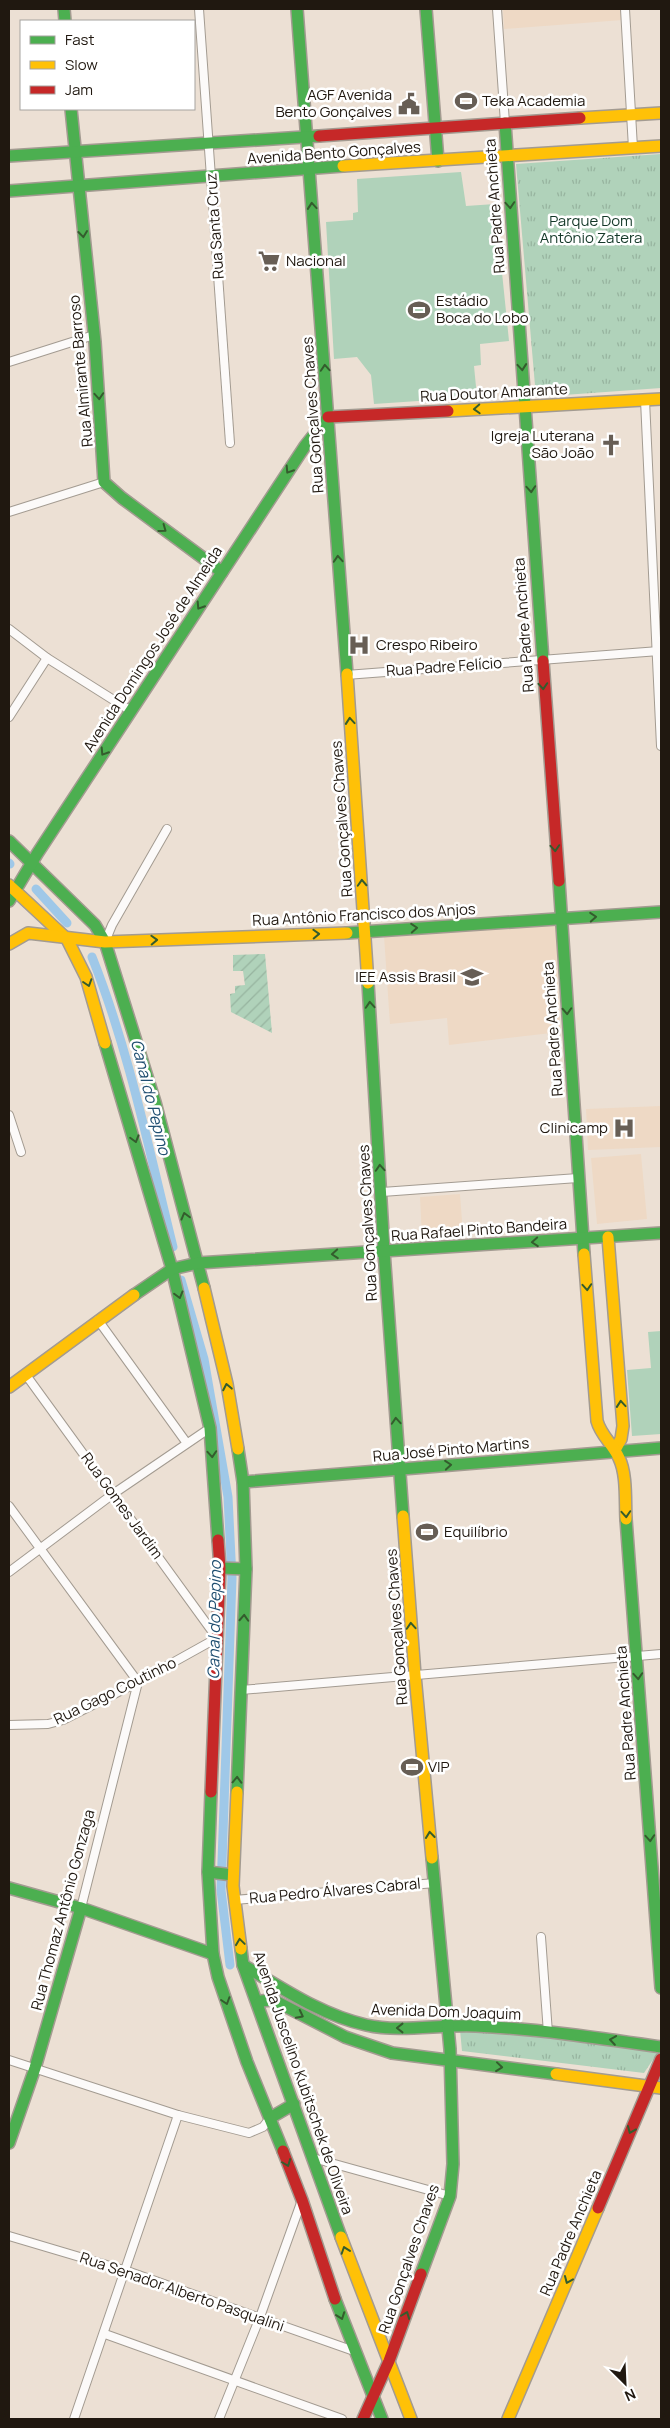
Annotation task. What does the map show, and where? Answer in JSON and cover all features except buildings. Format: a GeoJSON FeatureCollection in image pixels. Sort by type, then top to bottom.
{"type":"FeatureCollection","features":[{"type":"Feature","properties":{"kind":"street","name":"Rua Santa Cruz"},"geometry":{"type":"LineString","coordinates":[[199,9],[230,443]]}},
{"type":"Feature","properties":{"kind":"street","name":"Rua Gonçalves Chaves"},"geometry":{"type":"LineString","coordinates":[[297,9],[365,932],[382,1192],[384,1251],[415,1675],[450,2061],[452,2164],[450,2196],[389,2361],[364,2419]]}},
{"type":"Feature","properties":{"kind":"street"},"geometry":{"type":"LineString","coordinates":[[426,9],[438,161]]}},
{"type":"Feature","properties":{"kind":"street","name":"Rua Padre Anchieta"},"geometry":{"type":"LineString","coordinates":[[497,9],[541,659],[598,1428]]}},
{"type":"Feature","properties":{"kind":"street"},"geometry":{"type":"LineString","coordinates":[[625,9],[633,148]]}},
{"type":"Feature","properties":{"kind":"street","name":"Rua Almirante Barroso"},"geometry":{"type":"LineString","coordinates":[[71,110],[77,186],[94,336],[104,482]]}},
{"type":"Feature","properties":{"kind":"street","name":"Avenida Bento Gonçalves"},"geometry":{"type":"LineString","coordinates":[[9,156],[661,113]]}},
{"type":"Feature","properties":{"kind":"street","name":"Avenida Bento Gonçalves"},"geometry":{"type":"LineString","coordinates":[[9,191],[309,168],[661,146]]}},
{"type":"Feature","properties":{"kind":"street"},"geometry":{"type":"LineString","coordinates":[[9,362],[94,336]]}},
{"type":"Feature","properties":{"kind":"street","name":"Rua Doutor Amarante"},"geometry":{"type":"LineString","coordinates":[[328,417],[661,399]]}},
{"type":"Feature","properties":{"kind":"street"},"geometry":{"type":"LineString","coordinates":[[645,400],[659,651],[661,746]]}},
{"type":"Feature","properties":{"kind":"street","name":"Avenida Domingos José de Almeida"},"geometry":{"type":"LineString","coordinates":[[11,892],[32,863],[305,446],[328,417]]}},
{"type":"Feature","properties":{"kind":"street"},"geometry":{"type":"LineString","coordinates":[[9,512],[104,482],[122,498],[222,572]]}},
{"type":"Feature","properties":{"kind":"street"},"geometry":{"type":"LineString","coordinates":[[9,629],[47,658],[131,711]]}},
{"type":"Feature","properties":{"kind":"street","name":"Rua Padre Felício"},"geometry":{"type":"LineString","coordinates":[[346,675],[659,651]]}},
{"type":"Feature","properties":{"kind":"street"},"geometry":{"type":"LineString","coordinates":[[9,717],[47,658]]}},
{"type":"Feature","properties":{"kind":"street"},"geometry":{"type":"LineString","coordinates":[[105,942],[112,925],[167,829]]}},
{"type":"Feature","properties":{"kind":"street","name":"Avenida Juscelino Kubitschek de Oliveira"},"geometry":{"type":"LineString","coordinates":[[9,841],[95,925],[105,942],[155,1102],[198,1263],[227,1384],[243,1482],[244,1569],[241,1690],[230,1874],[243,1965],[354,2274],[411,2419]]}},
{"type":"Feature","properties":{"kind":"street"},"geometry":{"type":"LineString","coordinates":[[11,892],[68,939],[86,977],[172,1269],[210,1428],[223,1568],[217,1638],[211,1872],[213,1954],[225,2000],[302,2200],[329,2285],[382,2419]]}},
{"type":"Feature","properties":{"kind":"street","name":"Rua Antônio Francisco dos Anjos"},"geometry":{"type":"LineString","coordinates":[[68,939],[105,942],[365,932],[661,912]]}},
{"type":"Feature","properties":{"kind":"street"},"geometry":{"type":"LineString","coordinates":[[9,944],[18,937],[28,933],[45,934],[68,939]]}},
{"type":"Feature","properties":{"kind":"street"},"geometry":{"type":"LineString","coordinates":[[9,1115],[21,1152]]}},
{"type":"Feature","properties":{"kind":"street"},"geometry":{"type":"LineString","coordinates":[[382,1192],[578,1178]]}},
{"type":"Feature","properties":{"kind":"street","name":"Rua Rafael Pinto Bandeira"},"geometry":{"type":"LineString","coordinates":[[9,1388],[98,1320],[172,1269],[198,1263],[661,1233]]}},
{"type":"Feature","properties":{"kind":"street"},"geometry":{"type":"LineString","coordinates":[[598,1428],[606,1442],[616,1450],[621,1439],[623,1426],[608,1237]]}},
{"type":"Feature","properties":{"kind":"street"},"geometry":{"type":"LineString","coordinates":[[98,1320],[186,1442]]}},
{"type":"Feature","properties":{"kind":"street","name":"Rua Gomes Jardim"},"geometry":{"type":"LineString","coordinates":[[26,1375],[217,1638]]}},
{"type":"Feature","properties":{"kind":"street"},"geometry":{"type":"LineString","coordinates":[[598,1428],[609,1435],[615,1433],[623,1426]]}},
{"type":"Feature","properties":{"kind":"street"},"geometry":{"type":"LineString","coordinates":[[9,1572],[113,1494],[186,1442],[210,1428]]}},
{"type":"Feature","properties":{"kind":"street","name":"Rua José Pinto Martins"},"geometry":{"type":"LineString","coordinates":[[243,1482],[616,1450],[661,1448]]}},
{"type":"Feature","properties":{"kind":"street","name":"Rua Padre Anchieta"},"geometry":{"type":"LineString","coordinates":[[616,1450],[622,1466],[661,1988]]}},
{"type":"Feature","properties":{"kind":"street"},"geometry":{"type":"LineString","coordinates":[[9,1506],[138,1682]]}},
{"type":"Feature","properties":{"kind":"street"},"geometry":{"type":"LineString","coordinates":[[223,1568],[244,1569]]}},
{"type":"Feature","properties":{"kind":"street","name":"Rua Gago Coutinho"},"geometry":{"type":"LineString","coordinates":[[9,1725],[48,1724],[63,1720],[138,1682],[217,1638]]}},
{"type":"Feature","properties":{"kind":"street"},"geometry":{"type":"LineString","coordinates":[[241,1690],[661,1654]]}},
{"type":"Feature","properties":{"kind":"street","name":"Rua Thomaz Antônio Gonzaga"},"geometry":{"type":"LineString","coordinates":[[9,2143],[34,2068],[82,1908],[138,1682]]}},
{"type":"Feature","properties":{"kind":"street"},"geometry":{"type":"LineString","coordinates":[[211,1872],[230,1874]]}},
{"type":"Feature","properties":{"kind":"street","name":"Rua Pedro Álvares Cabral"},"geometry":{"type":"LineString","coordinates":[[234,1900],[435,1883]]}},
{"type":"Feature","properties":{"kind":"street"},"geometry":{"type":"LineString","coordinates":[[9,1888],[82,1908],[213,1954]]}},
{"type":"Feature","properties":{"kind":"street"},"geometry":{"type":"LineString","coordinates":[[541,1937],[548,2033]]}},
{"type":"Feature","properties":{"kind":"street","name":"Avenida Dom Joaquim"},"geometry":{"type":"LineString","coordinates":[[243,1965],[315,2006],[365,2025],[402,2028],[448,2025],[548,2033],[661,2047]]}},
{"type":"Feature","properties":{"kind":"street"},"geometry":{"type":"LineString","coordinates":[[258,2005],[261,2001],[273,2000],[368,2048],[450,2061],[656,2087]]}},
{"type":"Feature","properties":{"kind":"street","name":"Rua Padre Anchieta"},"geometry":{"type":"LineString","coordinates":[[508,2419],[656,2087],[661,2059]]}},
{"type":"Feature","properties":{"kind":"street"},"geometry":{"type":"LineString","coordinates":[[9,2060],[178,2115],[249,2133],[262,2127],[270,2118],[294,2104]]}},
{"type":"Feature","properties":{"kind":"street"},"geometry":{"type":"LineString","coordinates":[[74,2419],[127,2271],[178,2115]]}},
{"type":"Feature","properties":{"kind":"street"},"geometry":{"type":"LineString","coordinates":[[313,2158],[450,2196]]}},
{"type":"Feature","properties":{"kind":"street"},"geometry":{"type":"LineString","coordinates":[[219,2419],[236,2381],[302,2200]]}},
{"type":"Feature","properties":{"kind":"street","name":"Rua Senador Alberto Pasqualini"},"geometry":{"type":"LineString","coordinates":[[9,2236],[127,2271],[354,2351]]}},
{"type":"Feature","properties":{"kind":"street"},"geometry":{"type":"LineString","coordinates":[[105,2334],[342,2419]]}},
{"type":"Feature","properties":{"kind":"shaded area"},"geometry":{"type":"Polygon","coordinates":[[[503,9],[622,9],[623,20],[504,29],[503,9]]]}},
{"type":"Feature","properties":{"kind":"shaded area","name":"IEE Assis Brasil"},"geometry":{"type":"Polygon","coordinates":[[[556,925],[560,1032],[449,1045],[447,1018],[390,1024],[384,936],[556,925]]]}},
{"type":"Feature","properties":{"kind":"shaded area","name":"Clinicamp"},"geometry":{"type":"Polygon","coordinates":[[[661,1106],[661,1147],[588,1150],[586,1109],[661,1106]]]}},
{"type":"Feature","properties":{"kind":"shaded area"},"geometry":{"type":"Polygon","coordinates":[[[641,1154],[647,1219],[597,1224],[591,1158],[641,1154]]]}},
{"type":"Feature","properties":{"kind":"shaded area"},"geometry":{"type":"Polygon","coordinates":[[[460,1194],[463,1234],[422,1237],[420,1197],[460,1194]]]}},
{"type":"Feature","properties":{"kind":"green space","name":"Parque Dom Antônio Zatera"},"geometry":{"type":"Polygon","coordinates":[[[661,154],[661,388],[536,397],[516,164],[661,154]]]}},
{"type":"Feature","properties":{"kind":"green space","name":"Estádio Boca do Lobo"},"geometry":{"type":"Polygon","coordinates":[[[461,172],[466,206],[495,204],[509,341],[480,344],[481,365],[474,366],[477,397],[374,404],[371,375],[357,357],[334,359],[326,222],[353,220],[353,213],[358,212],[357,179],[461,172]]]}},
{"type":"Feature","properties":{"kind":"green space"},"geometry":{"type":"Polygon","coordinates":[[[265,954],[272,1033],[231,1012],[230,994],[235,993],[235,986],[245,985],[243,971],[233,971],[233,955],[265,954]]]}},
{"type":"Feature","properties":{"kind":"green space"},"geometry":{"type":"Polygon","coordinates":[[[661,1331],[661,1434],[632,1436],[627,1370],[651,1368],[648,1332],[661,1331]]]}},
{"type":"Feature","properties":{"kind":"green space"},"geometry":{"type":"Polygon","coordinates":[[[460,2030],[581,2041],[658,2052],[644,2073],[462,2051],[460,2030]]]}},
{"type":"Feature","properties":{"kind":"waterway","name":"Canal do Pepino"},"geometry":{"type":"LineString","coordinates":[[36,889],[67,923]]}},
{"type":"Feature","properties":{"kind":"waterway","name":"Canal do Pepino"},"geometry":{"type":"LineString","coordinates":[[92,957],[128,1064],[173,1247]]}},
{"type":"Feature","properties":{"kind":"waterway","name":"Canal do Pepino"},"geometry":{"type":"LineString","coordinates":[[181,1280],[204,1359],[228,1497],[232,1578],[221,1890],[230,1965]]}},
{"type":"Feature","properties":{"kind":"traffic: fast"},"geometry":{"type":"LineString","coordinates":[[64,9],[65,20]]}},
{"type":"Feature","properties":{"kind":"traffic: fast"},"geometry":{"type":"LineString","coordinates":[[297,9],[347,674]]}},
{"type":"Feature","properties":{"kind":"traffic: fast"},"geometry":{"type":"LineString","coordinates":[[426,9],[438,161]]}},
{"type":"Feature","properties":{"kind":"traffic: fast"},"geometry":{"type":"LineString","coordinates":[[71,110],[95,342],[104,482],[122,498],[222,572]]}},
{"type":"Feature","properties":{"kind":"traffic: fast"},"geometry":{"type":"LineString","coordinates":[[505,123],[543,661]]}},
{"type":"Feature","properties":{"kind":"traffic: fast"},"geometry":{"type":"LineString","coordinates":[[9,156],[319,136]]}},
{"type":"Feature","properties":{"kind":"traffic: fast"},"geometry":{"type":"LineString","coordinates":[[9,191],[343,166]]}},
{"type":"Feature","properties":{"kind":"traffic: fast"},"geometry":{"type":"LineString","coordinates":[[9,901],[37,854],[305,446],[328,417]]}},
{"type":"Feature","properties":{"kind":"traffic: fast"},"geometry":{"type":"LineString","coordinates":[[9,841],[95,925],[105,942],[155,1102],[204,1288]]}},
{"type":"Feature","properties":{"kind":"traffic: fast"},"geometry":{"type":"LineString","coordinates":[[559,881],[584,1254]]}},
{"type":"Feature","properties":{"kind":"traffic: fast"},"geometry":{"type":"LineString","coordinates":[[347,933],[661,912]]}},
{"type":"Feature","properties":{"kind":"traffic: fast"},"geometry":{"type":"LineString","coordinates":[[368,983],[384,1251],[403,1516]]}},
{"type":"Feature","properties":{"kind":"traffic: fast"},"geometry":{"type":"LineString","coordinates":[[105,1043],[172,1269],[210,1428],[218,1540]]}},
{"type":"Feature","properties":{"kind":"traffic: fast"},"geometry":{"type":"LineString","coordinates":[[134,1295],[172,1269],[198,1263],[661,1233]]}},
{"type":"Feature","properties":{"kind":"traffic: fast"},"geometry":{"type":"LineString","coordinates":[[243,1482],[661,1448]]}},
{"type":"Feature","properties":{"kind":"traffic: fast"},"geometry":{"type":"LineString","coordinates":[[237,1792],[246,1569],[243,1482],[238,1449]]}},
{"type":"Feature","properties":{"kind":"traffic: fast"},"geometry":{"type":"LineString","coordinates":[[626,1519],[661,1988]]}},
{"type":"Feature","properties":{"kind":"traffic: fast"},"geometry":{"type":"LineString","coordinates":[[220,1568],[246,1569]]}},
{"type":"Feature","properties":{"kind":"traffic: fast"},"geometry":{"type":"LineString","coordinates":[[211,1792],[208,1872],[213,1954],[218,1977],[247,2062],[283,2151]]}},
{"type":"Feature","properties":{"kind":"traffic: fast"},"geometry":{"type":"LineString","coordinates":[[421,2274],[450,2196],[453,2164],[450,2049],[432,1858]]}},
{"type":"Feature","properties":{"kind":"traffic: fast"},"geometry":{"type":"LineString","coordinates":[[208,1872],[233,1875]]}},
{"type":"Feature","properties":{"kind":"traffic: fast"},"geometry":{"type":"LineString","coordinates":[[9,1888],[81,1908],[213,1954]]}},
{"type":"Feature","properties":{"kind":"traffic: fast"},"geometry":{"type":"LineString","coordinates":[[9,2143],[35,2068],[81,1908]]}},
{"type":"Feature","properties":{"kind":"traffic: fast"},"geometry":{"type":"LineString","coordinates":[[241,1949],[243,1965],[341,2237]]}},
{"type":"Feature","properties":{"kind":"traffic: fast"},"geometry":{"type":"LineString","coordinates":[[243,1965],[318,2008],[333,2015],[366,2025],[393,2028],[499,2027],[568,2034],[661,2047]]}},
{"type":"Feature","properties":{"kind":"traffic: fast"},"geometry":{"type":"LineString","coordinates":[[258,2005],[261,2001],[273,2000],[345,2037],[392,2053],[556,2074]]}},
{"type":"Feature","properties":{"kind":"traffic: fast"},"geometry":{"type":"LineString","coordinates":[[270,2118],[294,2104]]}},
{"type":"Feature","properties":{"kind":"traffic: fast"},"geometry":{"type":"LineString","coordinates":[[335,2299],[382,2419]]}},
{"type":"Feature","properties":{"kind":"traffic: slow"},"geometry":{"type":"LineString","coordinates":[[580,118],[661,113]]}},
{"type":"Feature","properties":{"kind":"traffic: slow"},"geometry":{"type":"LineString","coordinates":[[343,166],[661,146]]}},
{"type":"Feature","properties":{"kind":"traffic: slow"},"geometry":{"type":"LineString","coordinates":[[448,411],[661,399]]}},
{"type":"Feature","properties":{"kind":"traffic: slow"},"geometry":{"type":"LineString","coordinates":[[347,674],[368,983]]}},
{"type":"Feature","properties":{"kind":"traffic: slow"},"geometry":{"type":"LineString","coordinates":[[9,885],[67,939],[86,977],[105,1043]]}},
{"type":"Feature","properties":{"kind":"traffic: slow"},"geometry":{"type":"LineString","coordinates":[[9,944],[28,933],[105,942],[347,933]]}},
{"type":"Feature","properties":{"kind":"traffic: slow"},"geometry":{"type":"LineString","coordinates":[[608,1237],[623,1426],[621,1439],[615,1450]]}},
{"type":"Feature","properties":{"kind":"traffic: slow"},"geometry":{"type":"LineString","coordinates":[[584,1254],[597,1421],[601,1431],[622,1464],[626,1519]]}},
{"type":"Feature","properties":{"kind":"traffic: slow"},"geometry":{"type":"LineString","coordinates":[[204,1288],[227,1384],[238,1449]]}},
{"type":"Feature","properties":{"kind":"traffic: slow"},"geometry":{"type":"LineString","coordinates":[[9,1387],[134,1295]]}},
{"type":"Feature","properties":{"kind":"traffic: slow"},"geometry":{"type":"LineString","coordinates":[[403,1516],[432,1858]]}},
{"type":"Feature","properties":{"kind":"traffic: slow"},"geometry":{"type":"LineString","coordinates":[[237,1792],[233,1886],[241,1949]]}},
{"type":"Feature","properties":{"kind":"traffic: slow"},"geometry":{"type":"LineString","coordinates":[[556,2074],[661,2088]]}},
{"type":"Feature","properties":{"kind":"traffic: slow"},"geometry":{"type":"LineString","coordinates":[[508,2419],[598,2208]]}},
{"type":"Feature","properties":{"kind":"traffic: slow"},"geometry":{"type":"LineString","coordinates":[[341,2237],[411,2419]]}},
{"type":"Feature","properties":{"kind":"traffic: jam"},"geometry":{"type":"LineString","coordinates":[[319,136],[580,118]]}},
{"type":"Feature","properties":{"kind":"traffic: jam"},"geometry":{"type":"LineString","coordinates":[[328,417],[448,411]]}},
{"type":"Feature","properties":{"kind":"traffic: jam"},"geometry":{"type":"LineString","coordinates":[[543,661],[559,881]]}},
{"type":"Feature","properties":{"kind":"traffic: jam"},"geometry":{"type":"LineString","coordinates":[[211,1792],[220,1568],[218,1540]]}},
{"type":"Feature","properties":{"kind":"traffic: jam"},"geometry":{"type":"LineString","coordinates":[[598,2208],[661,2059]]}},
{"type":"Feature","properties":{"kind":"traffic: jam"},"geometry":{"type":"LineString","coordinates":[[283,2151],[302,2200],[335,2299]]}},
{"type":"Feature","properties":{"kind":"traffic: jam"},"geometry":{"type":"LineString","coordinates":[[363,2419],[389,2361],[421,2274]]}},
{"type":"Feature","properties":{"kind":"place","name":"Teka Academia"},"geometry":{"type":"Point","coordinates":[466,101]}},
{"type":"Feature","properties":{"kind":"place","name":"AGF Avenida Bento Gonçalves"},"geometry":{"type":"Point","coordinates":[409,104]}},
{"type":"Feature","properties":{"kind":"place","name":"Nacional"},"geometry":{"type":"Point","coordinates":[269,261]}},
{"type":"Feature","properties":{"kind":"place","name":"Estádio Boca do Lobo"},"geometry":{"type":"Point","coordinates":[419,310]}},
{"type":"Feature","properties":{"kind":"place","name":"Igreja Luterana São João"},"geometry":{"type":"Point","coordinates":[611,445]}},
{"type":"Feature","properties":{"kind":"place","name":"Crespo Ribeiro"},"geometry":{"type":"Point","coordinates":[359,645]}},
{"type":"Feature","properties":{"kind":"place","name":"IEE Assis Brasil"},"geometry":{"type":"Point","coordinates":[472,977]}},
{"type":"Feature","properties":{"kind":"place","name":"Clinicamp"},"geometry":{"type":"Point","coordinates":[624,1128]}},
{"type":"Feature","properties":{"kind":"place","name":"Equilíbrio"},"geometry":{"type":"Point","coordinates":[427,1532]}},
{"type":"Feature","properties":{"kind":"place","name":"VIP"},"geometry":{"type":"Point","coordinates":[412,1767]}}]}
